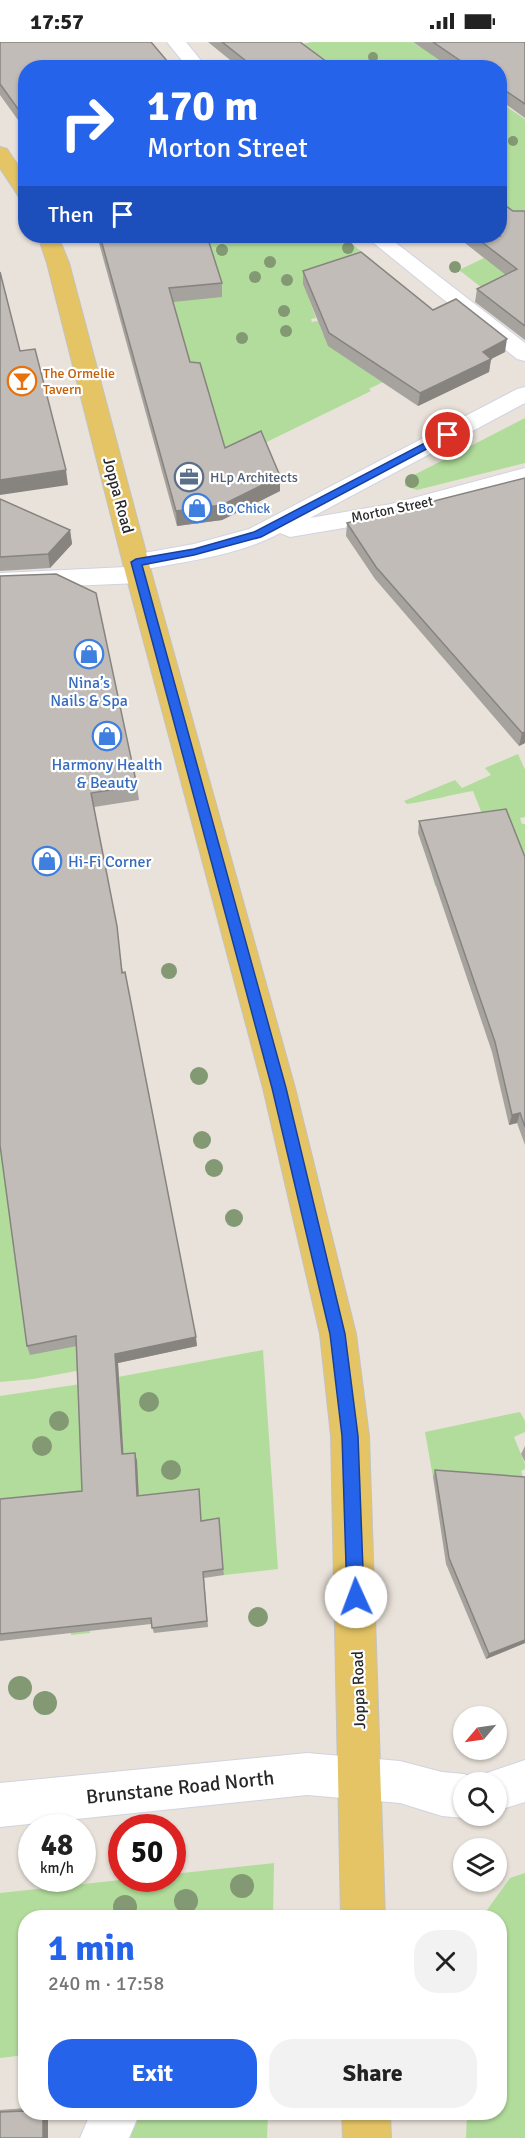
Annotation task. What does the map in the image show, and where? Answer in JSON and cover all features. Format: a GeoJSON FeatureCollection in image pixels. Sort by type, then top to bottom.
{"type":"FeatureCollection","features":[{"type":"Feature","properties":{"kind":"main road"},"geometry":{"type":"LineString","coordinates":[[0,153],[18,181]]}},
{"type":"Feature","properties":{"kind":"main road","name":"Joppa Road"},"geometry":{"type":"LineString","coordinates":[[51,243],[58,263],[279,1088],[338,1334],[350,1436],[363,1910]]}},
{"type":"Feature","properties":{"kind":"main road"},"geometry":{"type":"LineString","coordinates":[[366,2120],[366,2138]]}},
{"type":"Feature","properties":{"kind":"street"},"geometry":{"type":"LineString","coordinates":[[176,42],[191,60]]}},
{"type":"Feature","properties":{"kind":"street"},"geometry":{"type":"LineString","coordinates":[[384,243],[525,354]]}},
{"type":"Feature","properties":{"kind":"street","name":"Morton Street"},"geometry":{"type":"LineString","coordinates":[[258,535],[525,394]]}},
{"type":"Feature","properties":{"kind":"street","name":"Morton Street"},"geometry":{"type":"LineString","coordinates":[[0,581],[138,568],[258,535],[391,512],[525,476]]}},
{"type":"Feature","properties":{"kind":"street","name":"Brunstane Road North"},"geometry":{"type":"LineString","coordinates":[[0,1805],[307,1774],[400,1782],[453,1795]]}},
{"type":"Feature","properties":{"kind":"street"},"geometry":{"type":"LineString","coordinates":[[507,1787],[525,1781]]}},
{"type":"Feature","properties":{"kind":"street"},"geometry":{"type":"LineString","coordinates":[[104,2138],[112,2120]]}},
{"type":"Feature","properties":{"kind":"green space"},"geometry":{"type":"Polygon","coordinates":[[[312,42],[412,42],[420,47],[430,44],[452,60],[305,60],[299,45],[312,42]]]}},
{"type":"Feature","properties":{"kind":"green space"},"geometry":{"type":"Polygon","coordinates":[[[525,98],[507,104],[507,99],[525,98]]]}},
{"type":"Feature","properties":{"kind":"green space"},"geometry":{"type":"Polygon","coordinates":[[[507,107],[525,119],[525,225],[507,222],[507,107]]]}},
{"type":"Feature","properties":{"kind":"green space"},"geometry":{"type":"Polygon","coordinates":[[[525,232],[525,321],[459,270],[484,258],[474,250],[494,243],[507,243],[507,238],[525,232]]]}},
{"type":"Feature","properties":{"kind":"green space"},"geometry":{"type":"Polygon","coordinates":[[[170,243],[351,243],[372,260],[321,278],[307,293],[316,318],[311,319],[312,322],[318,321],[323,334],[340,332],[373,376],[383,382],[369,389],[371,391],[236,457],[226,455],[183,382],[156,302],[170,243]]]}},
{"type":"Feature","properties":{"kind":"green space"},"geometry":{"type":"Polygon","coordinates":[[[525,418],[525,463],[417,490],[405,486],[405,479],[525,418]]]}},
{"type":"Feature","properties":{"kind":"green space"},"geometry":{"type":"Polygon","coordinates":[[[518,754],[525,770],[525,817],[520,818],[522,824],[525,824],[525,884],[505,874],[435,886],[432,875],[484,819],[473,791],[407,804],[404,801],[455,780],[462,788],[491,775],[485,768],[518,754]]]}},
{"type":"Feature","properties":{"kind":"green space"},"geometry":{"type":"Polygon","coordinates":[[[0,1129],[111,1340],[114,1364],[33,1379],[0,1382],[0,1129]]]}},
{"type":"Feature","properties":{"kind":"green space"},"geometry":{"type":"Polygon","coordinates":[[[263,1350],[278,1569],[224,1575],[220,1526],[139,1504],[137,1461],[124,1462],[118,1377],[263,1350]]]}},
{"type":"Feature","properties":{"kind":"green space"},"geometry":{"type":"Polygon","coordinates":[[[81,1384],[90,1633],[71,1635],[68,1500],[0,1507],[0,1396],[81,1384]]]}},
{"type":"Feature","properties":{"kind":"green space"},"geometry":{"type":"Polygon","coordinates":[[[520,1412],[525,1421],[525,1432],[514,1437],[525,1464],[525,1469],[521,1471],[525,1482],[433,1477],[425,1432],[520,1412]]]}},
{"type":"Feature","properties":{"kind":"green space"},"geometry":{"type":"Polygon","coordinates":[[[274,1863],[273,1910],[18,1910],[18,2056],[0,2058],[0,1893],[96,1892],[96,1883],[108,1881],[108,1892],[186,1892],[186,1873],[274,1863]]]}},
{"type":"Feature","properties":{"kind":"green space"},"geometry":{"type":"Polygon","coordinates":[[[525,1873],[525,2138],[466,2138],[467,2120],[507,2120],[507,1910],[487,1910],[500,1892],[507,1892],[507,1882],[510,1878],[525,1873]]]}},
{"type":"Feature","properties":{"kind":"green space"},"geometry":{"type":"Polygon","coordinates":[[[134,2120],[268,2120],[267,2138],[125,2138],[134,2120]]]}},
{"type":"Feature","properties":{"kind":"building"},"geometry":{"type":"Polygon","coordinates":[[[0,42],[151,42],[166,60],[18,60],[18,109],[0,84],[0,42]]]}},
{"type":"Feature","properties":{"kind":"building"},"geometry":{"type":"Polygon","coordinates":[[[222,42],[300,42],[324,60],[245,60],[222,42]]]}},
{"type":"Feature","properties":{"kind":"building"},"geometry":{"type":"Polygon","coordinates":[[[433,42],[525,42],[525,104],[507,92],[507,60],[459,60],[433,42]]]}},
{"type":"Feature","properties":{"kind":"building"},"geometry":{"type":"Polygon","coordinates":[[[507,207],[513,211],[525,211],[525,326],[477,289],[517,269],[483,243],[507,243],[507,207]]]}},
{"type":"Feature","properties":{"kind":"building"},"geometry":{"type":"Polygon","coordinates":[[[102,243],[209,243],[222,283],[169,288],[190,362],[200,363],[225,448],[261,431],[280,476],[222,505],[176,511],[102,243]]]}},
{"type":"Feature","properties":{"kind":"building"},"geometry":{"type":"Polygon","coordinates":[[[361,252],[433,310],[456,299],[507,339],[483,352],[491,359],[420,393],[329,333],[303,271],[361,252]]]}},
{"type":"Feature","properties":{"kind":"building"},"geometry":{"type":"Polygon","coordinates":[[[0,272],[20,351],[35,349],[66,470],[0,480],[0,272]]]}},
{"type":"Feature","properties":{"kind":"building"},"geometry":{"type":"Polygon","coordinates":[[[525,478],[525,732],[522,733],[376,567],[347,523],[525,478]]]}},
{"type":"Feature","properties":{"kind":"building"},"geometry":{"type":"Polygon","coordinates":[[[0,499],[70,530],[48,554],[0,557],[0,499]]]}},
{"type":"Feature","properties":{"kind":"building"},"geometry":{"type":"Polygon","coordinates":[[[56,574],[96,593],[137,786],[91,793],[117,926],[122,973],[125,972],[196,1337],[115,1354],[122,1454],[135,1453],[137,1496],[199,1489],[201,1521],[219,1518],[223,1569],[203,1572],[207,1621],[152,1628],[151,1618],[0,1634],[0,1499],[82,1491],[76,1336],[27,1346],[0,1145],[0,576],[56,574]]]}},
{"type":"Feature","properties":{"kind":"building"},"geometry":{"type":"Polygon","coordinates":[[[506,809],[525,857],[525,1127],[520,1113],[512,1115],[495,1042],[419,821],[506,809]]]}},
{"type":"Feature","properties":{"kind":"building"},"geometry":{"type":"Polygon","coordinates":[[[435,1470],[525,1477],[525,1640],[489,1654],[449,1558],[435,1470]]]}},
{"type":"Feature","properties":{"kind":"building"},"geometry":{"type":"Polygon","coordinates":[[[18,2111],[18,2120],[43,2120],[43,2138],[0,2138],[0,2112],[18,2111]]]}},
{"type":"Feature","properties":{"kind":"place","name":"The Ormelie Tavern"},"geometry":{"type":"Point","coordinates":[22,381]}},
{"type":"Feature","properties":{"kind":"place","name":"HLp Architects"},"geometry":{"type":"Point","coordinates":[189,477]}},
{"type":"Feature","properties":{"kind":"place","name":"Bo Chick"},"geometry":{"type":"Point","coordinates":[197,508]}},
{"type":"Feature","properties":{"kind":"place","name":"Nina’s Nails & Spa"},"geometry":{"type":"Point","coordinates":[89,654]}},
{"type":"Feature","properties":{"kind":"place","name":"Harmony Health & Beauty"},"geometry":{"type":"Point","coordinates":[107,736]}},
{"type":"Feature","properties":{"kind":"place","name":"Hi-Fi Corner"},"geometry":{"type":"Point","coordinates":[47,861]}},
{"type":"Feature","properties":{"kind":"route"},"geometry":{"type":"LineString","coordinates":[[356,1597],[350,1436],[338,1334],[279,1088],[136,562],[194,552],[258,535],[448,435]]}}]}
